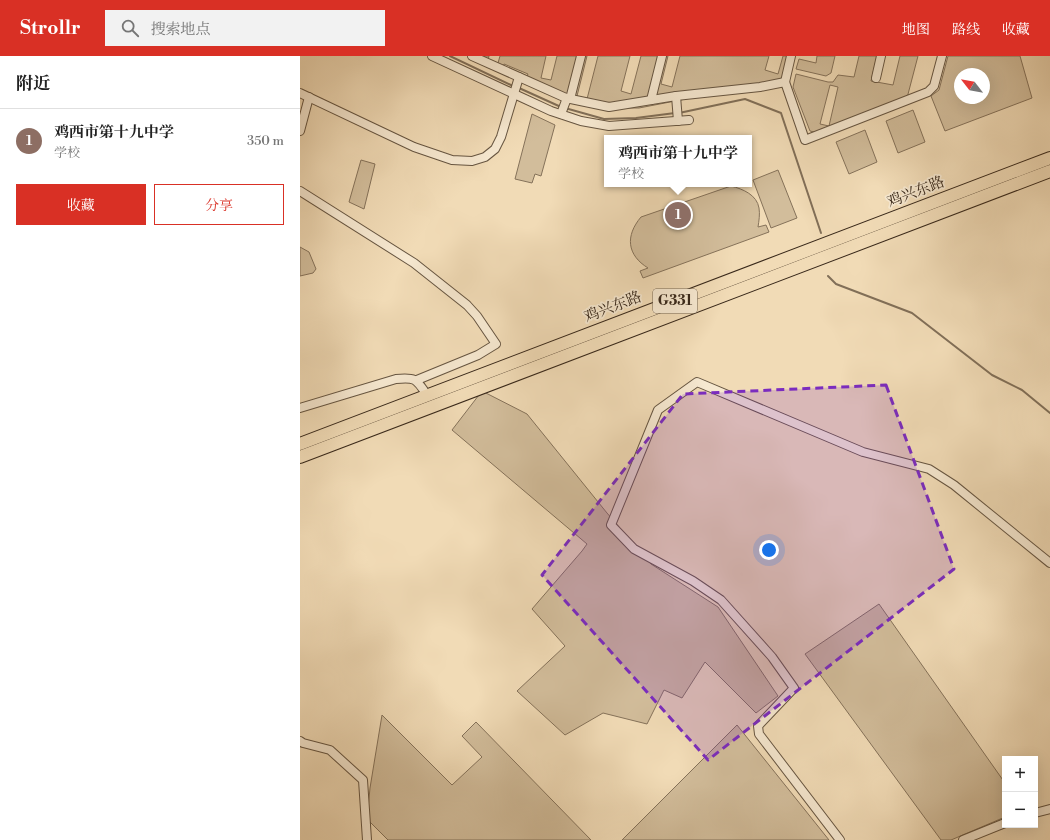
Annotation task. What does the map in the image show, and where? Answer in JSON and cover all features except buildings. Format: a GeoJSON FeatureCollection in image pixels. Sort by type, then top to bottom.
{"type":"FeatureCollection","features":[{"type":"Feature","properties":{"kind":"highway","name":"鸡兴东路"},"geometry":{"type":"LineString","coordinates":[[300,444],[1050,158]]}},
{"type":"Feature","properties":{"kind":"highway","name":"鸡兴东路"},"geometry":{"type":"LineString","coordinates":[[300,457],[1050,171]]}},
{"type":"Feature","properties":{"kind":"street"},"geometry":{"type":"LineString","coordinates":[[432,56],[514,94],[581,121],[609,126],[689,120]]}},
{"type":"Feature","properties":{"kind":"street"},"geometry":{"type":"LineString","coordinates":[[473,56],[568,99],[609,107],[676,96],[760,87],[785,82]]}},
{"type":"Feature","properties":{"kind":"street"},"geometry":{"type":"LineString","coordinates":[[561,114],[568,99],[581,56]]}},
{"type":"Feature","properties":{"kind":"street"},"geometry":{"type":"LineString","coordinates":[[651,100],[662,56]]}},
{"type":"Feature","properties":{"kind":"street"},"geometry":{"type":"LineString","coordinates":[[791,56],[785,82],[805,140],[928,92],[934,86],[942,56]]}},
{"type":"Feature","properties":{"kind":"street"},"geometry":{"type":"LineString","coordinates":[[876,78],[881,56]]}},
{"type":"Feature","properties":{"kind":"street"},"geometry":{"type":"LineString","coordinates":[[300,93],[414,147],[452,160],[472,161],[485,157],[495,148],[501,137],[519,77]]}},
{"type":"Feature","properties":{"kind":"street"},"geometry":{"type":"LineString","coordinates":[[676,96],[678,121]]}},
{"type":"Feature","properties":{"kind":"street"},"geometry":{"type":"LineString","coordinates":[[300,131],[309,98]]}},
{"type":"Feature","properties":{"kind":"street"},"geometry":{"type":"LineString","coordinates":[[300,191],[414,263],[467,305],[477,316],[496,344],[478,355],[417,380],[409,378],[396,379],[300,408]]}},
{"type":"Feature","properties":{"kind":"street"},"geometry":{"type":"LineString","coordinates":[[417,380],[428,395]]}},
{"type":"Feature","properties":{"kind":"street"},"geometry":{"type":"LineString","coordinates":[[840,840],[759,734],[758,726],[794,688],[772,657],[721,600],[694,581],[634,549],[611,525],[658,410],[697,382],[863,452],[929,469],[954,484],[1050,563]]}},
{"type":"Feature","properties":{"kind":"street"},"geometry":{"type":"LineString","coordinates":[[300,741],[304,744],[330,750],[363,780],[367,840]]}},
{"type":"Feature","properties":{"kind":"street"},"geometry":{"type":"LineString","coordinates":[[1038,812],[1050,809]]}},
{"type":"Feature","properties":{"kind":"street"},"geometry":{"type":"LineString","coordinates":[[963,840],[1002,824]]}},
{"type":"Feature","properties":{"kind":"highlighted area"},"geometry":{"type":"Polygon","coordinates":[[[886,385],[954,569],[708,760],[542,575],[683,394],[886,385]]]}},
{"type":"Feature","properties":{"kind":"shaded area"},"geometry":{"type":"Polygon","coordinates":[[[480,56],[489,56],[488,60],[498,63],[500,56],[546,56],[541,78],[551,80],[557,56],[587,56],[577,96],[587,99],[598,56],[630,56],[621,91],[631,94],[641,56],[668,56],[661,84],[672,87],[680,56],[769,56],[765,70],[778,74],[783,56],[789,56],[784,80],[639,108],[623,108],[567,96],[526,78],[528,74],[504,64],[502,68],[480,56]]]}},
{"type":"Feature","properties":{"kind":"shaded area"},"geometry":{"type":"Polygon","coordinates":[[[817,56],[835,56],[831,73],[826,76],[796,69],[799,59],[816,63],[817,56]]]}},
{"type":"Feature","properties":{"kind":"shaded area"},"geometry":{"type":"Polygon","coordinates":[[[859,56],[877,56],[871,81],[893,85],[900,56],[918,56],[907,98],[887,104],[818,133],[810,131],[793,87],[796,74],[828,82],[833,82],[838,75],[854,77],[859,56]],[[830,85],[820,124],[829,126],[838,87],[830,85]]]}},
{"type":"Feature","properties":{"kind":"shaded area"},"geometry":{"type":"Polygon","coordinates":[[[948,56],[1020,56],[1032,98],[945,131],[931,96],[939,90],[948,56]]]}},
{"type":"Feature","properties":{"kind":"shaded area"},"geometry":{"type":"Polygon","coordinates":[[[913,110],[925,142],[898,153],[886,121],[913,110]]]}},
{"type":"Feature","properties":{"kind":"shaded area"},"geometry":{"type":"Polygon","coordinates":[[[532,114],[555,125],[541,176],[535,174],[532,183],[515,179],[532,114]]]}},
{"type":"Feature","properties":{"kind":"shaded area"},"geometry":{"type":"Polygon","coordinates":[[[865,130],[877,162],[849,174],[836,142],[865,130]]]}},
{"type":"Feature","properties":{"kind":"shaded area"},"geometry":{"type":"Polygon","coordinates":[[[361,160],[375,164],[364,209],[349,202],[361,160]]]}},
{"type":"Feature","properties":{"kind":"shaded area"},"geometry":{"type":"Polygon","coordinates":[[[778,170],[797,218],[771,228],[753,180],[778,170]]]}},
{"type":"Feature","properties":{"kind":"shaded area"},"geometry":{"type":"Polygon","coordinates":[[[728,187],[734,187],[749,193],[758,203],[758,227],[766,225],[769,232],[643,278],[640,271],[648,268],[636,257],[632,251],[631,245],[632,231],[641,217],[728,187]]]}},
{"type":"Feature","properties":{"kind":"shaded area"},"geometry":{"type":"Polygon","coordinates":[[[300,247],[309,252],[316,269],[313,273],[300,276],[300,247]]]}},
{"type":"Feature","properties":{"kind":"shaded area"},"geometry":{"type":"Polygon","coordinates":[[[482,391],[527,414],[607,513],[651,564],[718,607],[778,696],[756,713],[705,662],[682,698],[664,690],[647,724],[603,713],[565,735],[517,691],[565,646],[532,609],[587,544],[452,430],[482,391]]]}},
{"type":"Feature","properties":{"kind":"shaded area"},"geometry":{"type":"Polygon","coordinates":[[[879,604],[1002,779],[1002,818],[951,840],[941,840],[805,654],[879,604]]]}},
{"type":"Feature","properties":{"kind":"shaded area"},"geometry":{"type":"Polygon","coordinates":[[[382,715],[452,785],[482,757],[462,736],[476,722],[591,840],[388,840],[367,819],[370,788],[382,715]]]}},
{"type":"Feature","properties":{"kind":"shaded area"},"geometry":{"type":"Polygon","coordinates":[[[737,725],[829,840],[622,840],[737,725]]]}},
{"type":"Feature","properties":{"kind":"waterway"},"geometry":{"type":"LineString","coordinates":[[450,56],[513,86]]}},
{"type":"Feature","properties":{"kind":"waterway"},"geometry":{"type":"LineString","coordinates":[[519,88],[561,107]]}},
{"type":"Feature","properties":{"kind":"waterway"},"geometry":{"type":"LineString","coordinates":[[679,113],[745,99],[781,113],[821,233]]}},
{"type":"Feature","properties":{"kind":"waterway"},"geometry":{"type":"LineString","coordinates":[[565,108],[604,119],[636,118],[675,113]]}},
{"type":"Feature","properties":{"kind":"waterway"},"geometry":{"type":"LineString","coordinates":[[828,276],[836,284],[912,313],[992,375],[1022,390],[1050,413]]}},
{"type":"Feature","properties":{"kind":"place","name":"鸡西市第十九中学"},"geometry":{"type":"Point","coordinates":[678,215]}}]}
